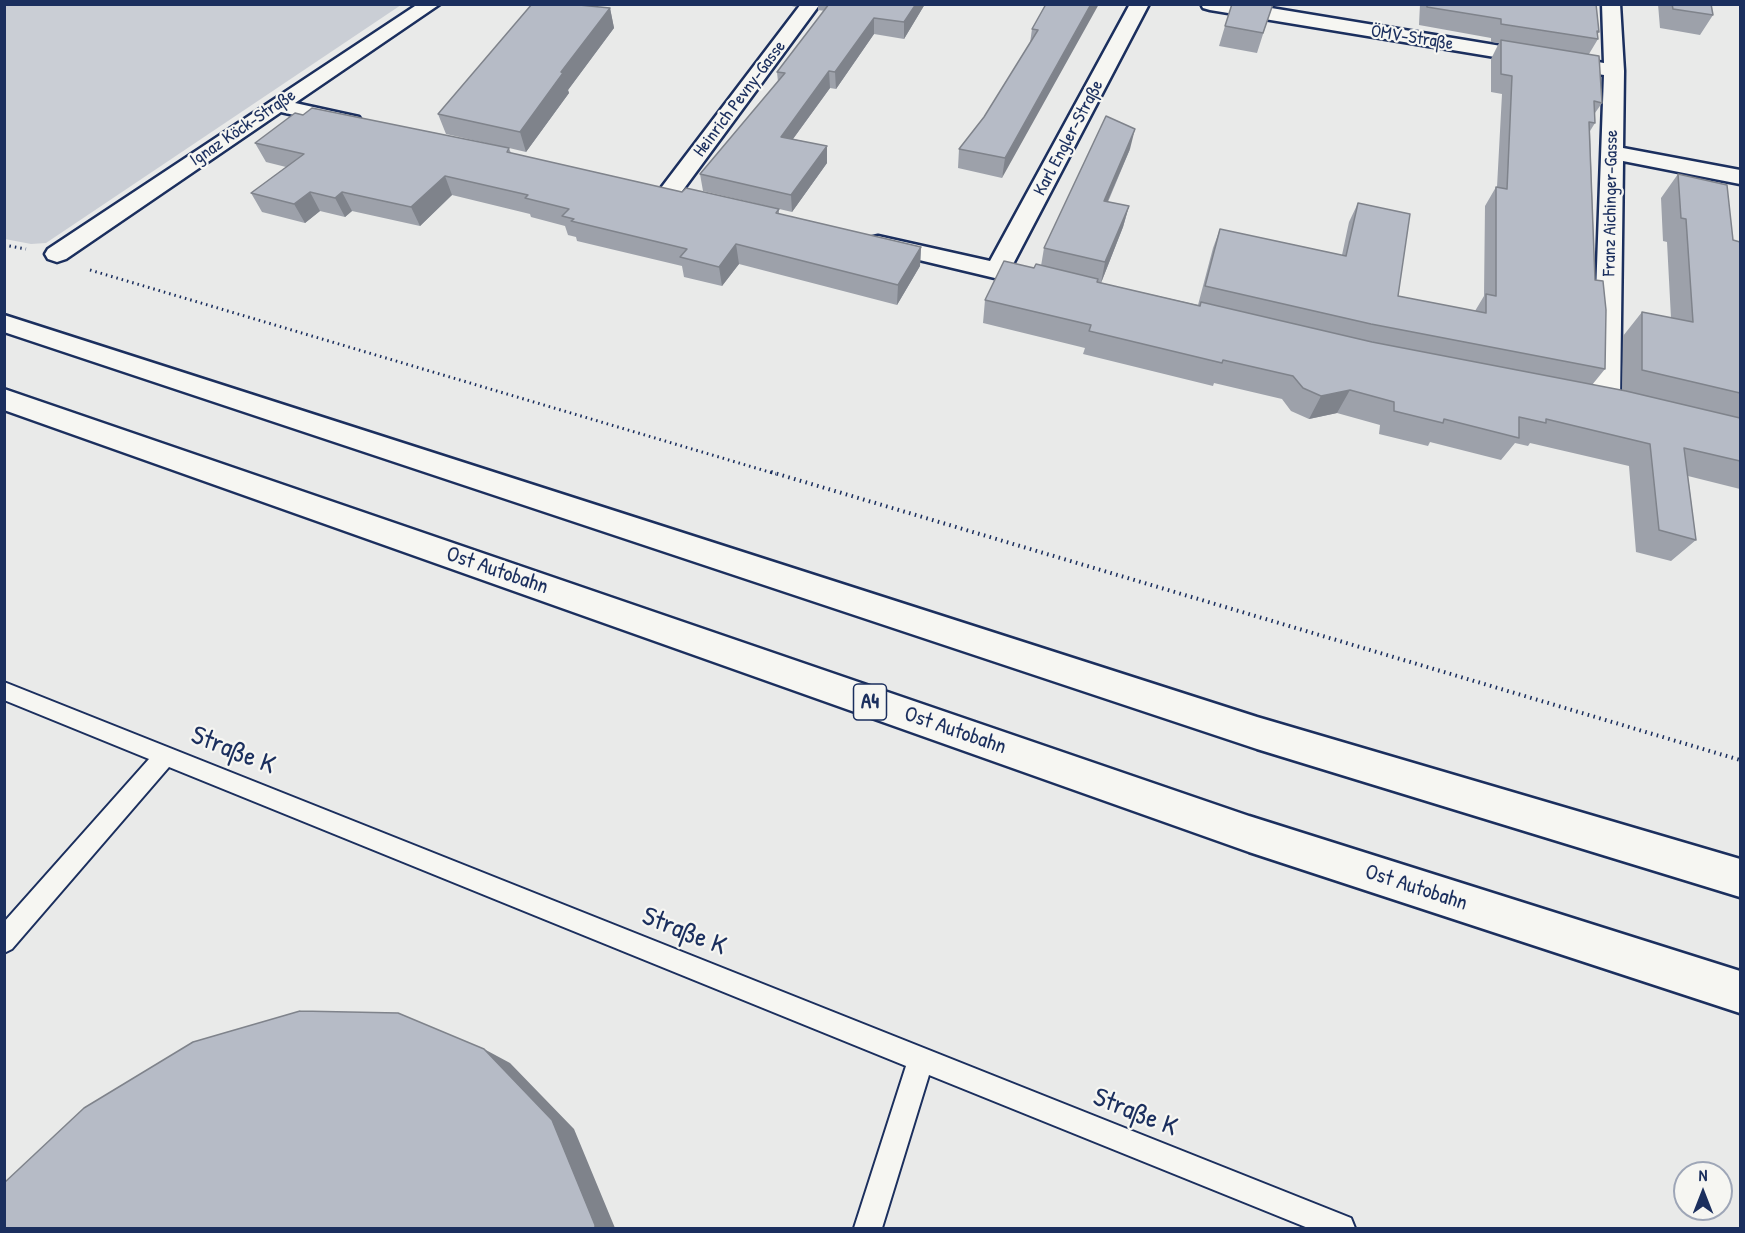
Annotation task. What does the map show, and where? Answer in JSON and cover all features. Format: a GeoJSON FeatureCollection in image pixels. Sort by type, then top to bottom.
{"type":"FeatureCollection","features":[{"type":"Feature","properties":{"kind":"main road","name":"Ignaz Köck-Straße"},"geometry":{"type":"LineString","coordinates":[[57,254],[431,4]]}},
{"type":"Feature","properties":{"kind":"main road","name":"Heinrich Pevny-Gasse"},"geometry":{"type":"LineString","coordinates":[[669,193],[811,4]]}},
{"type":"Feature","properties":{"kind":"main road","name":"Karl Engler-Straße"},"geometry":{"type":"LineString","coordinates":[[997,271],[1140,4]]}},
{"type":"Feature","properties":{"kind":"main road","name":"ÖMV-Straße"},"geometry":{"type":"LineString","coordinates":[[1210,4],[1614,70]]}},
{"type":"Feature","properties":{"kind":"main road","name":"Franz Aichinger-Gasse"},"geometry":{"type":"LineString","coordinates":[[1606,402],[1614,70],[1611,4]]}},
{"type":"Feature","properties":{"kind":"main road"},"geometry":{"type":"LineString","coordinates":[[277,105],[368,125]]}},
{"type":"Feature","properties":{"kind":"main road"},"geometry":{"type":"LineString","coordinates":[[1612,152],[1740,177]]}},
{"type":"Feature","properties":{"kind":"main road"},"geometry":{"type":"LineString","coordinates":[[850,236],[1065,286]]}},
{"type":"Feature","properties":{"kind":"main road"},"geometry":{"type":"LineString","coordinates":[[4,323],[1257,733],[1740,878]]}},
{"type":"Feature","properties":{"kind":"main road","name":"Ost Autobahn"},"geometry":{"type":"LineString","coordinates":[[4,399],[1249,834],[1740,992]]}},
{"type":"Feature","properties":{"kind":"lane","name":"Straße K"},"geometry":{"type":"LineString","coordinates":[[4,691],[1341,1228]]}},
{"type":"Feature","properties":{"kind":"lane"},"geometry":{"type":"LineString","coordinates":[[4,941],[165,756]]}},
{"type":"Feature","properties":{"kind":"lane"},"geometry":{"type":"LineString","coordinates":[[868,1228],[921,1059]]}},
{"type":"Feature","properties":{"kind":"path"},"geometry":{"type":"LineString","coordinates":[[57,254],[62,262],[1740,760]]}},
{"type":"Feature","properties":{"kind":"shaded area"},"geometry":{"type":"Polygon","coordinates":[[[4,5],[401,5],[46,243],[31,244],[5,239],[4,5]]]}},
{"type":"Feature","properties":{"kind":"building"},"geometry":{"type":"Polygon","coordinates":[[[532,4],[569,4],[610,8],[561,72],[563,73],[520,132],[438,114],[532,4]]]}},
{"type":"Feature","properties":{"kind":"building"},"geometry":{"type":"Polygon","coordinates":[[[829,4],[916,4],[904,22],[874,18],[835,72],[829,71],[781,137],[827,146],[791,195],[700,174],[785,73],[777,72],[829,4]]]}},
{"type":"Feature","properties":{"kind":"building"},"geometry":{"type":"Polygon","coordinates":[[[1046,4],[1091,4],[1005,158],[959,149],[984,117],[1038,30],[1032,29],[1046,4]]]}},
{"type":"Feature","properties":{"kind":"building"},"geometry":{"type":"Polygon","coordinates":[[[1232,4],[1273,4],[1263,33],[1225,26],[1232,4]]]}},
{"type":"Feature","properties":{"kind":"building"},"geometry":{"type":"Polygon","coordinates":[[[1427,4],[1596,4],[1598,39],[1501,24],[1501,19],[1427,7],[1427,4]]]}},
{"type":"Feature","properties":{"kind":"building"},"geometry":{"type":"Polygon","coordinates":[[[1672,4],[1711,4],[1713,15],[1673,9],[1672,4]]]}},
{"type":"Feature","properties":{"kind":"building"},"geometry":{"type":"Polygon","coordinates":[[[1501,40],[1599,56],[1602,103],[1594,101],[1595,123],[1589,122],[1595,280],[1603,281],[1606,310],[1605,369],[1371,324],[1205,286],[1220,229],[1346,256],[1358,203],[1410,214],[1398,296],[1486,313],[1486,294],[1496,296],[1496,187],[1507,189],[1512,76],[1501,74],[1501,40]]]}},
{"type":"Feature","properties":{"kind":"building"},"geometry":{"type":"Polygon","coordinates":[[[312,108],[509,148],[507,152],[682,192],[686,188],[779,209],[776,213],[921,247],[898,285],[736,244],[719,267],[680,257],[687,249],[571,221],[574,219],[562,216],[569,209],[525,198],[528,195],[445,176],[411,207],[342,192],[335,198],[310,192],[294,204],[251,193],[304,154],[255,143],[295,113],[303,115],[312,108]]]}},
{"type":"Feature","properties":{"kind":"building"},"geometry":{"type":"Polygon","coordinates":[[[1106,116],[1135,129],[1104,201],[1129,206],[1105,262],[1044,248],[1106,116]]]}},
{"type":"Feature","properties":{"kind":"building"},"geometry":{"type":"Polygon","coordinates":[[[1678,174],[1727,185],[1733,240],[1740,242],[1740,393],[1642,370],[1642,312],[1693,322],[1686,219],[1681,218],[1678,174]]]}},
{"type":"Feature","properties":{"kind":"building"},"geometry":{"type":"Polygon","coordinates":[[[1004,261],[1034,268],[1036,264],[1098,279],[1097,282],[1200,306],[1201,302],[1372,342],[1626,391],[1740,418],[1740,461],[1684,448],[1696,540],[1659,530],[1650,444],[1546,419],[1546,423],[1519,417],[1519,438],[1444,419],[1443,423],[1394,411],[1394,402],[1350,390],[1321,396],[1303,388],[1293,376],[1223,360],[1222,363],[1089,331],[1091,325],[985,300],[1004,261]]]}},
{"type":"Feature","properties":{"kind":"building"},"geometry":{"type":"Polygon","coordinates":[[[300,1011],[398,1013],[484,1049],[552,1120],[595,1228],[4,1228],[4,1183],[84,1108],[193,1042],[300,1011]]]}}]}
